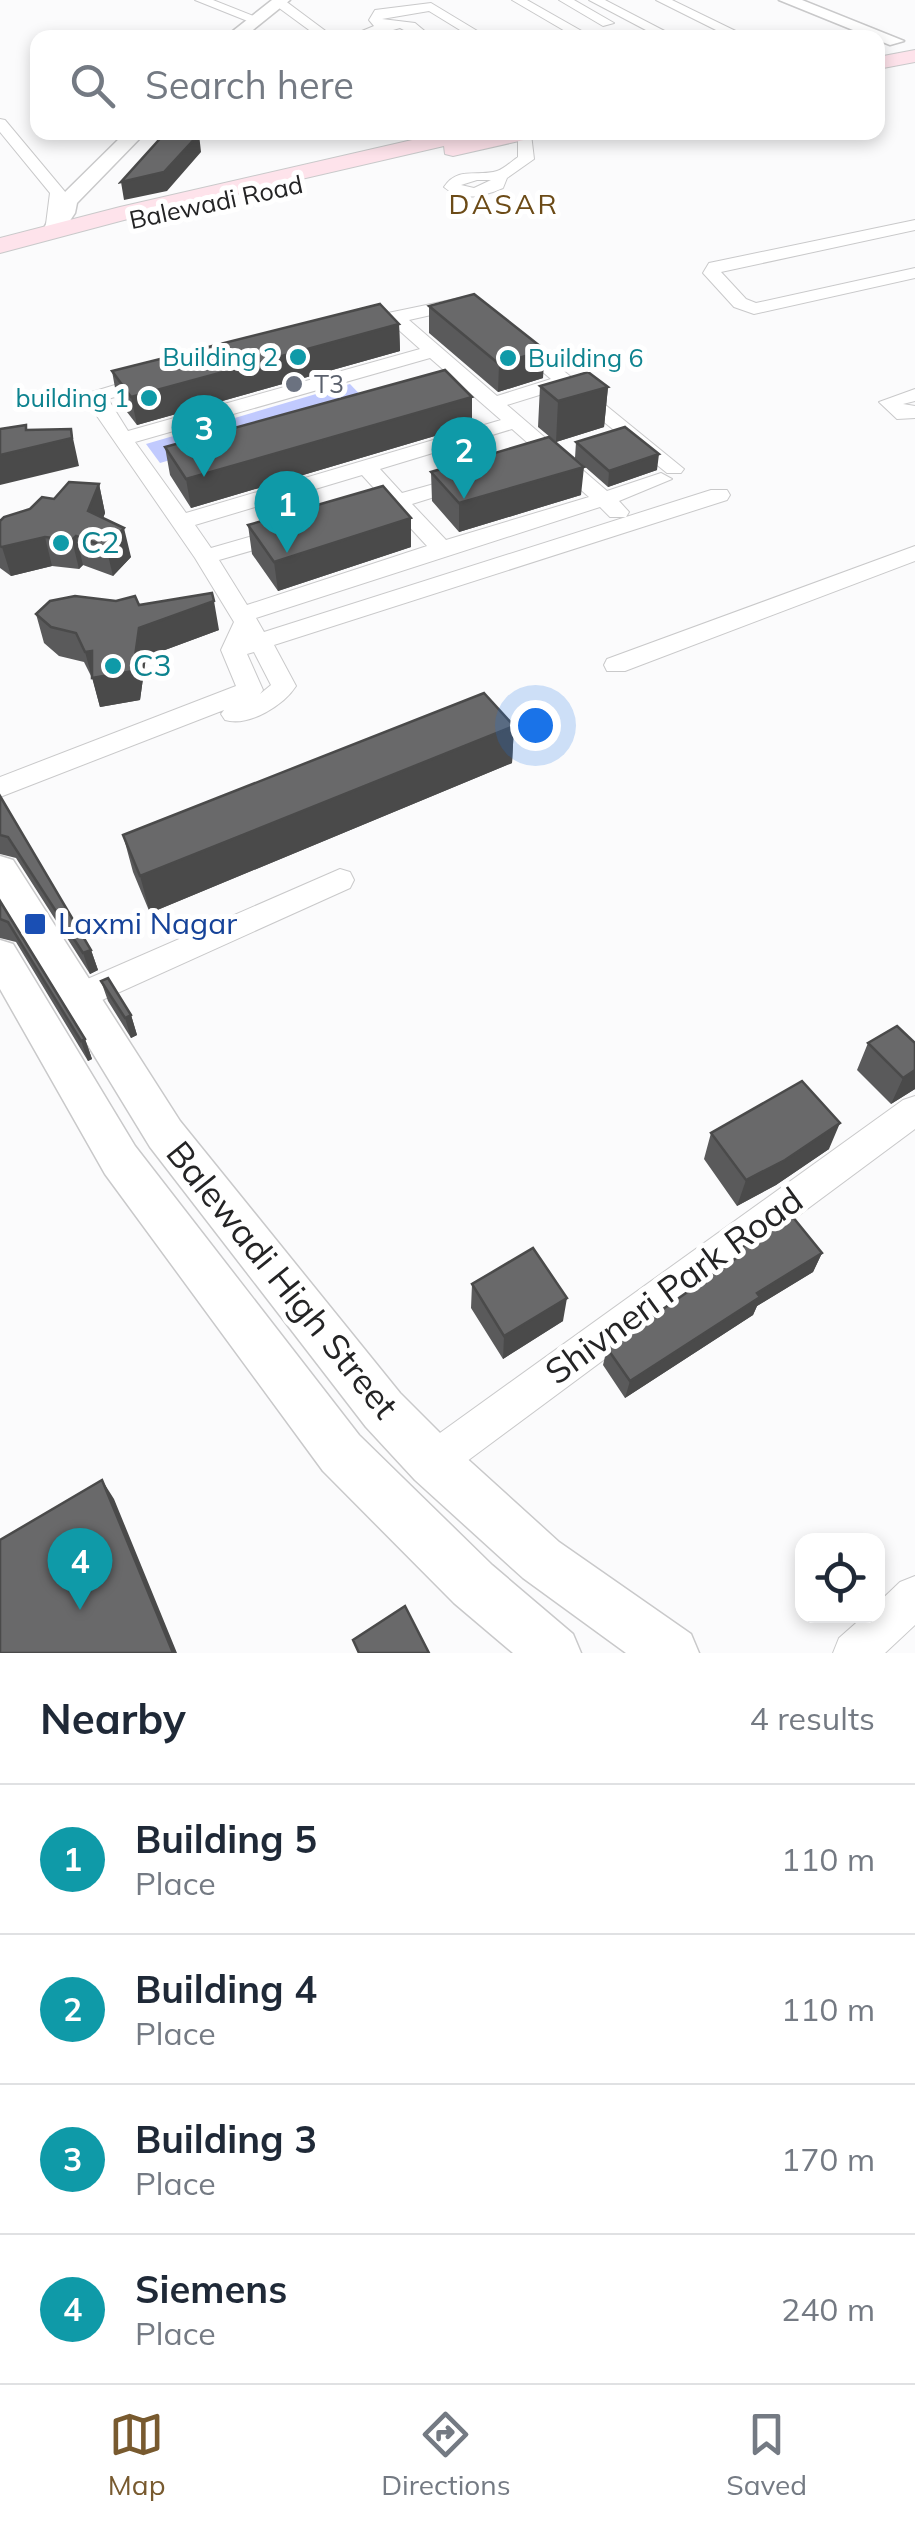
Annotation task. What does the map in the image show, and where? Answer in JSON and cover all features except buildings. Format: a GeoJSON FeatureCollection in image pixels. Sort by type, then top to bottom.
{"type":"FeatureCollection","features":[{"type":"Feature","properties":{"kind":"main road","name":"Balewadi Road"},"geometry":{"type":"LineString","coordinates":[[103,221],[443,140]]}},
{"type":"Feature","properties":{"kind":"main road","name":"Balewadi Road"},"geometry":{"type":"LineString","coordinates":[[103,221],[132,223],[495,140]]}},
{"type":"Feature","properties":{"kind":"main road"},"geometry":{"type":"LineString","coordinates":[[0,246],[59,222],[103,221]]}},
{"type":"Feature","properties":{"kind":"street"},"geometry":{"type":"LineString","coordinates":[[201,0],[255,19]]}},
{"type":"Feature","properties":{"kind":"street"},"geometry":{"type":"LineString","coordinates":[[518,0],[573,30]]}},
{"type":"Feature","properties":{"kind":"street"},"geometry":{"type":"LineString","coordinates":[[565,0],[621,30]]}},
{"type":"Feature","properties":{"kind":"street"},"geometry":{"type":"LineString","coordinates":[[594,0],[656,30]]}},
{"type":"Feature","properties":{"kind":"street"},"geometry":{"type":"LineString","coordinates":[[662,0],[727,30]]}},
{"type":"Feature","properties":{"kind":"street"},"geometry":{"type":"LineString","coordinates":[[787,0],[860,30]]}},
{"type":"Feature","properties":{"kind":"street"},"geometry":{"type":"LineString","coordinates":[[242,30],[280,1],[318,30]]}},
{"type":"Feature","properties":{"kind":"street"},"geometry":{"type":"LineString","coordinates":[[382,26],[374,20],[379,14],[432,7],[470,30]]}},
{"type":"Feature","properties":{"kind":"street"},"geometry":{"type":"LineString","coordinates":[[255,19],[256,30]]}},
{"type":"Feature","properties":{"kind":"street"},"geometry":{"type":"LineString","coordinates":[[373,30],[406,25],[414,30]]}},
{"type":"Feature","properties":{"kind":"street"},"geometry":{"type":"LineString","coordinates":[[0,122],[58,193],[59,222]]}},
{"type":"Feature","properties":{"kind":"street"},"geometry":{"type":"LineString","coordinates":[[59,222],[67,201],[129,140]]}},
{"type":"Feature","properties":{"kind":"street"},"geometry":{"type":"LineString","coordinates":[[59,222],[147,140]]}},
{"type":"Feature","properties":{"kind":"street"},"geometry":{"type":"LineString","coordinates":[[500,176],[526,159],[526,140]]}},
{"type":"Feature","properties":{"kind":"street"},"geometry":{"type":"LineString","coordinates":[[915,225],[716,267],[712,273],[740,303],[754,309],[915,274]]}},
{"type":"Feature","properties":{"kind":"street"},"geometry":{"type":"LineString","coordinates":[[245,634],[442,549],[604,499],[668,474],[616,434],[563,382],[465,302],[337,332]]}},
{"type":"Feature","properties":{"kind":"street"},"geometry":{"type":"LineString","coordinates":[[394,317],[434,351],[457,383],[493,403],[562,452],[630,524]]}},
{"type":"Feature","properties":{"kind":"street"},"geometry":{"type":"LineString","coordinates":[[122,439],[434,351]]}},
{"type":"Feature","properties":{"kind":"street"},"geometry":{"type":"LineString","coordinates":[[0,803],[245,710],[282,691],[284,686],[245,634],[155,468],[122,439],[98,403],[99,396],[166,376]]}},
{"type":"Feature","properties":{"kind":"street"},"geometry":{"type":"LineString","coordinates":[[493,403],[563,382]]}},
{"type":"Feature","properties":{"kind":"street"},"geometry":{"type":"LineString","coordinates":[[915,394],[889,402],[904,415],[915,412]]}},
{"type":"Feature","properties":{"kind":"street"},"geometry":{"type":"LineString","coordinates":[[181,522],[515,422]]}},
{"type":"Feature","properties":{"kind":"street"},"geometry":{"type":"LineString","coordinates":[[519,465],[562,452]]}},
{"type":"Feature","properties":{"kind":"street"},"geometry":{"type":"LineString","coordinates":[[366,467],[442,549]]}},
{"type":"Feature","properties":{"kind":"street"},"geometry":{"type":"LineString","coordinates":[[340,518],[484,475]]}},
{"type":"Feature","properties":{"kind":"street"},"geometry":{"type":"LineString","coordinates":[[245,634],[719,495]]}},
{"type":"Feature","properties":{"kind":"street"},"geometry":{"type":"LineString","coordinates":[[206,557],[302,529]]}},
{"type":"Feature","properties":{"kind":"street"},"geometry":{"type":"LineString","coordinates":[[616,665],[915,553]]}},
{"type":"Feature","properties":{"kind":"street"},"geometry":{"type":"LineString","coordinates":[[245,634],[250,690]]}},
{"type":"Feature","properties":{"kind":"street"},"geometry":{"type":"LineString","coordinates":[[0,786],[250,690],[282,691]]}},
{"type":"Feature","properties":{"kind":"street","name":"Balewadi High Street"},"geometry":{"type":"LineString","coordinates":[[0,870],[165,1134],[383,1410],[433,1462],[541,1560],[643,1644]]}},
{"type":"Feature","properties":{"kind":"street"},"geometry":{"type":"LineString","coordinates":[[80,996],[340,880]]}},
{"type":"Feature","properties":{"kind":"street","name":"Balewadi High Street"},"geometry":{"type":"LineString","coordinates":[[0,955],[120,1160],[341,1454],[446,1559],[554,1653]]}},
{"type":"Feature","properties":{"kind":"street","name":"Shivneri Park Road"},"geometry":{"type":"LineString","coordinates":[[433,1462],[915,1110]]}},
{"type":"Feature","properties":{"kind":"street"},"geometry":{"type":"LineString","coordinates":[[854,1653],[915,1597]]}},
{"type":"Feature","properties":{"kind":"shaded area"},"geometry":{"type":"Polygon","coordinates":[[[350,384],[367,402],[160,463],[146,444],[350,384]]]}},
{"type":"Feature","properties":{"kind":"place","name":"Building 2"},"geometry":{"type":"Point","coordinates":[298,357]}},
{"type":"Feature","properties":{"kind":"place","name":"Building 6"},"geometry":{"type":"Point","coordinates":[508,358]}},
{"type":"Feature","properties":{"kind":"place","name":"T3"},"geometry":{"type":"Point","coordinates":[294,384]}},
{"type":"Feature","properties":{"kind":"place","name":"building 1"},"geometry":{"type":"Point","coordinates":[149,398]}},
{"type":"Feature","properties":{"kind":"place","name":"Building 3"},"geometry":{"type":"Point","coordinates":[204,477]}},
{"type":"Feature","properties":{"kind":"place","name":"Building 4"},"geometry":{"type":"Point","coordinates":[464,499]}},
{"type":"Feature","properties":{"kind":"place","name":"C2"},"geometry":{"type":"Point","coordinates":[61,543]}},
{"type":"Feature","properties":{"kind":"place","name":"Building 5"},"geometry":{"type":"Point","coordinates":[287,553]}},
{"type":"Feature","properties":{"kind":"place","name":"C3"},"geometry":{"type":"Point","coordinates":[113,666]}},
{"type":"Feature","properties":{"kind":"place","name":"Laxmi Nagar"},"geometry":{"type":"Point","coordinates":[35,924]}},
{"type":"Feature","properties":{"kind":"place","name":"Siemens"},"geometry":{"type":"Point","coordinates":[80,1610]}},
{"type":"Feature","properties":{"kind":"district","name":"DASAR"},"geometry":{"type":"Point","coordinates":[504,204]}}]}
